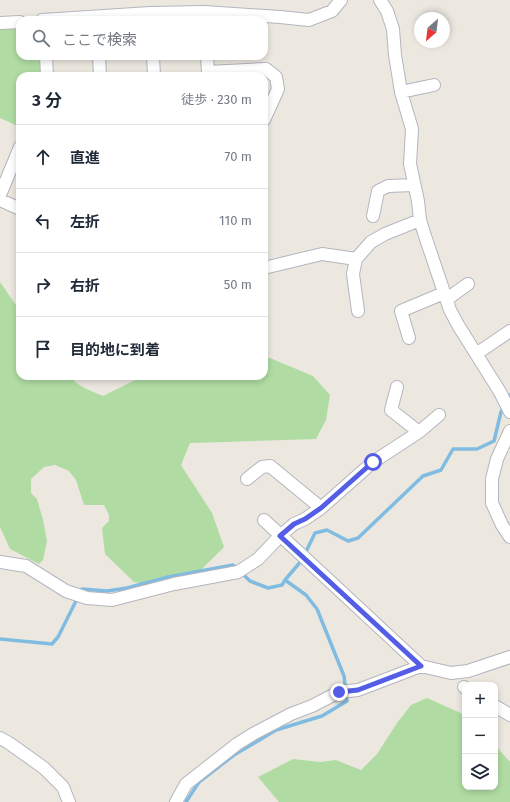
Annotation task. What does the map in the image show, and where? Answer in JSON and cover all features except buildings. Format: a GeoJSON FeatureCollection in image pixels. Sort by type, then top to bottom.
{"type":"FeatureCollection","features":[{"type":"Feature","properties":{"kind":"street"},"geometry":{"type":"LineString","coordinates":[[268,18],[309,20],[332,12],[341,0]]}},
{"type":"Feature","properties":{"kind":"street"},"geometry":{"type":"LineString","coordinates":[[380,0],[387,11],[393,30],[401,92],[412,129],[410,164],[418,201],[420,220],[425,236],[450,310],[500,392],[510,412]]}},
{"type":"Feature","properties":{"kind":"street"},"geometry":{"type":"LineString","coordinates":[[150,16],[205,16]]}},
{"type":"Feature","properties":{"kind":"street"},"geometry":{"type":"LineString","coordinates":[[0,23],[16,22]]}},
{"type":"Feature","properties":{"kind":"street"},"geometry":{"type":"LineString","coordinates":[[46,60],[47,72]]}},
{"type":"Feature","properties":{"kind":"street"},"geometry":{"type":"LineString","coordinates":[[99,60],[100,72]]}},
{"type":"Feature","properties":{"kind":"street"},"geometry":{"type":"LineString","coordinates":[[153,60],[154,72]]}},
{"type":"Feature","properties":{"kind":"street"},"geometry":{"type":"LineString","coordinates":[[208,60],[208,72]]}},
{"type":"Feature","properties":{"kind":"street"},"geometry":{"type":"LineString","coordinates":[[231,72],[266,69],[276,78],[278,89],[268,111]]}},
{"type":"Feature","properties":{"kind":"street"},"geometry":{"type":"LineString","coordinates":[[401,92],[434,85]]}},
{"type":"Feature","properties":{"kind":"street"},"geometry":{"type":"LineString","coordinates":[[0,195],[16,158]]}},
{"type":"Feature","properties":{"kind":"street"},"geometry":{"type":"LineString","coordinates":[[373,216],[378,191],[388,186],[414,185]]}},
{"type":"Feature","properties":{"kind":"street"},"geometry":{"type":"LineString","coordinates":[[0,200],[16,207]]}},
{"type":"Feature","properties":{"kind":"street"},"geometry":{"type":"LineString","coordinates":[[358,310],[353,274],[356,259],[371,242],[385,234],[420,220]]}},
{"type":"Feature","properties":{"kind":"street"},"geometry":{"type":"LineString","coordinates":[[268,267],[322,254],[356,259]]}},
{"type":"Feature","properties":{"kind":"street"},"geometry":{"type":"LineString","coordinates":[[409,338],[402,311],[445,296],[468,284]]}},
{"type":"Feature","properties":{"kind":"street"},"geometry":{"type":"LineString","coordinates":[[476,354],[510,331]]}},
{"type":"Feature","properties":{"kind":"street"},"geometry":{"type":"LineString","coordinates":[[397,388],[391,410],[419,432]]}},
{"type":"Feature","properties":{"kind":"street"},"geometry":{"type":"LineString","coordinates":[[0,562],[26,566],[66,591],[87,598],[112,600],[174,584],[238,572],[258,559],[294,524],[305,519],[321,508],[373,462],[419,432],[439,415]]}},
{"type":"Feature","properties":{"kind":"street"},"geometry":{"type":"LineString","coordinates":[[509,532],[492,503],[492,479],[497,459],[510,431]]}},
{"type":"Feature","properties":{"kind":"street"},"geometry":{"type":"LineString","coordinates":[[247,479],[262,467],[270,466],[321,508]]}},
{"type":"Feature","properties":{"kind":"street"},"geometry":{"type":"LineString","coordinates":[[264,520],[421,666],[451,673],[468,671],[510,657]]}},
{"type":"Feature","properties":{"kind":"street"},"geometry":{"type":"LineString","coordinates":[[176,802],[186,784],[237,744],[254,734],[291,714],[312,706],[339,692],[358,690],[421,666]]}},
{"type":"Feature","properties":{"kind":"street"},"geometry":{"type":"LineString","coordinates":[[498,708],[510,715]]}},
{"type":"Feature","properties":{"kind":"street"},"geometry":{"type":"LineString","coordinates":[[0,738],[44,768],[63,788],[69,802]]}},
{"type":"Feature","properties":{"kind":"green space"},"geometry":{"type":"Polygon","coordinates":[[[16,27],[16,60],[40,60],[40,72],[16,72],[16,125],[0,118],[0,29],[16,27]]]}},
{"type":"Feature","properties":{"kind":"green space"},"geometry":{"type":"Polygon","coordinates":[[[0,282],[16,305],[16,380],[73,380],[90,391],[103,396],[135,380],[268,380],[268,358],[270,358],[313,376],[330,395],[326,420],[316,439],[190,443],[181,465],[212,513],[224,547],[196,575],[166,587],[134,582],[105,554],[102,528],[109,521],[109,515],[104,505],[84,505],[76,480],[69,471],[55,465],[44,467],[31,479],[31,493],[37,499],[47,541],[43,560],[39,564],[10,549],[0,527],[0,282]]]}},
{"type":"Feature","properties":{"kind":"green space"},"geometry":{"type":"Polygon","coordinates":[[[427,698],[462,714],[462,790],[498,790],[498,748],[510,762],[510,802],[279,802],[258,777],[293,759],[320,762],[336,760],[361,770],[377,754],[397,723],[411,705],[427,698]]]}},
{"type":"Feature","properties":{"kind":"waterway"},"geometry":{"type":"LineString","coordinates":[[507,401],[510,395]]}},
{"type":"Feature","properties":{"kind":"waterway"},"geometry":{"type":"LineString","coordinates":[[186,802],[199,782],[234,755],[276,730],[322,716],[347,701],[344,676],[317,609],[306,595],[285,580],[302,560],[315,533],[327,530],[348,541],[358,538],[423,476],[441,470],[453,449],[477,449],[494,441],[501,412],[504,407]]}},
{"type":"Feature","properties":{"kind":"waterway"},"geometry":{"type":"LineString","coordinates":[[0,639],[52,644],[58,637],[82,589],[107,591],[127,588],[168,577],[233,565],[250,581],[268,588],[282,585],[285,580]]}},
{"type":"Feature","properties":{"kind":"route"},"geometry":{"type":"LineString","coordinates":[[339,692],[358,690],[421,666],[280,536],[294,524],[305,519],[321,508],[373,462]]}}]}
